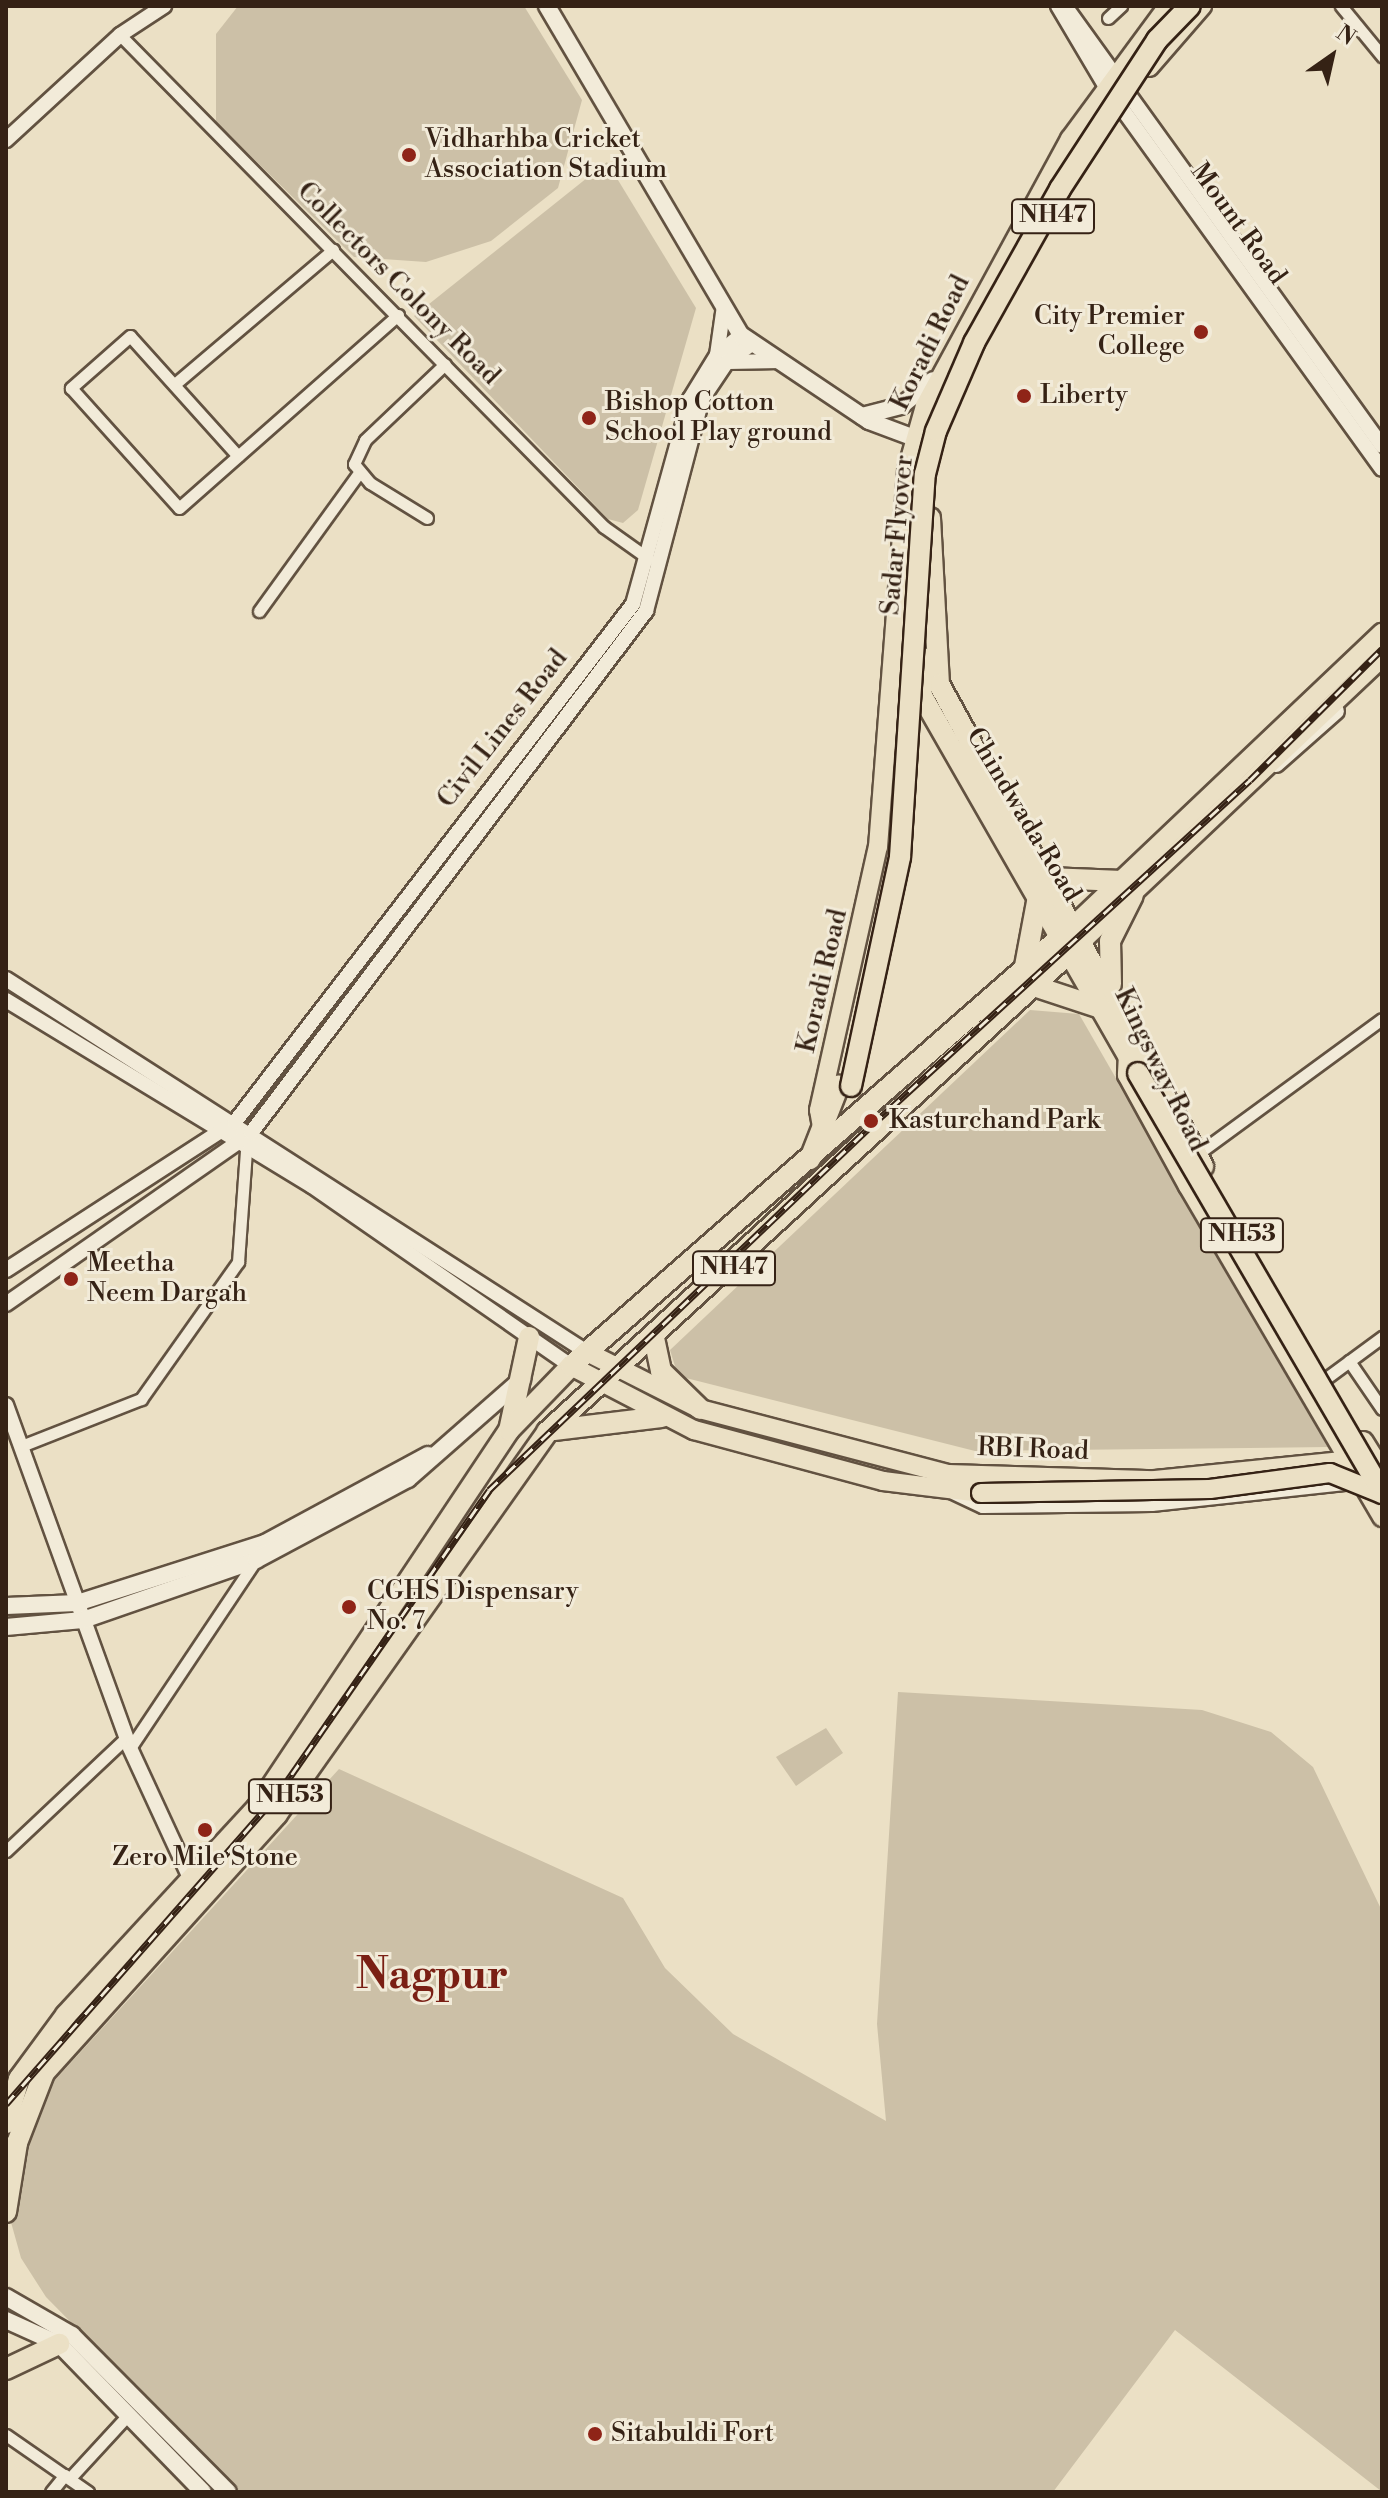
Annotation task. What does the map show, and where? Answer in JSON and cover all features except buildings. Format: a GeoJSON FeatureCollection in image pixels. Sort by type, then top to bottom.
{"type":"FeatureCollection","features":[{"type":"Feature","properties":{"kind":"highway","name":"Sadar Flyover"},"geometry":{"type":"LineString","coordinates":[[845,1086],[885,895],[926,433],[958,355],[1031,221],[1126,69],[1179,6]]}},
{"type":"Feature","properties":{"kind":"highway","name":"Sadar Flyover"},"geometry":{"type":"LineString","coordinates":[[832,1132],[900,857],[925,474],[936,431],[974,343],[1060,189],[1157,40],[1190,6]]}},
{"type":"Feature","properties":{"kind":"highway","name":"NH47"},"geometry":{"type":"LineString","coordinates":[[938,446],[933,602],[944,716]]}},
{"type":"Feature","properties":{"kind":"highway"},"geometry":{"type":"LineString","coordinates":[[901,573],[921,617],[922,696],[944,716]]}},
{"type":"Feature","properties":{"kind":"highway","name":"Chindwada Road"},"geometry":{"type":"LineString","coordinates":[[944,716],[1073,938]]}},
{"type":"Feature","properties":{"kind":"highway"},"geometry":{"type":"LineString","coordinates":[[1025,966],[1044,884],[1128,888],[1110,941],[1106,1000],[1037,987]]}},
{"type":"Feature","properties":{"kind":"highway"},"geometry":{"type":"LineString","coordinates":[[1073,938],[1037,987],[847,1163],[832,1132],[1025,966],[1073,938]]}},
{"type":"Feature","properties":{"kind":"highway","name":"Kingsway Road"},"geometry":{"type":"LineString","coordinates":[[1073,938],[1106,1000],[1133,1063]]}},
{"type":"Feature","properties":{"kind":"highway","name":"NH53"},"geometry":{"type":"LineString","coordinates":[[1106,1000],[1380,1469]]}},
{"type":"Feature","properties":{"kind":"highway"},"geometry":{"type":"LineString","coordinates":[[1133,1063],[1382,1493]]}},
{"type":"Feature","properties":{"kind":"highway","name":"NH47"},"geometry":{"type":"LineString","coordinates":[[571,1366],[814,1158],[832,1132]]}},
{"type":"Feature","properties":{"kind":"highway","name":"NH47"},"geometry":{"type":"LineString","coordinates":[[599,1385],[847,1163]]}},
{"type":"Feature","properties":{"kind":"highway"},"geometry":{"type":"LineString","coordinates":[[509,1430],[529,1337]]}},
{"type":"Feature","properties":{"kind":"highway"},"geometry":{"type":"LineString","coordinates":[[654,1338],[661,1371],[700,1409]]}},
{"type":"Feature","properties":{"kind":"highway","name":"NH53"},"geometry":{"type":"LineString","coordinates":[[6,2123],[11,2086],[66,2015],[257,1808],[509,1430],[571,1366]]}},
{"type":"Feature","properties":{"kind":"highway","name":"NH53"},"geometry":{"type":"LineString","coordinates":[[6,2212],[17,2143],[44,2073],[277,1814],[547,1432],[599,1385]]}},
{"type":"Feature","properties":{"kind":"highway"},"geometry":{"type":"LineString","coordinates":[[547,1432],[611,1417],[661,1417]]}},
{"type":"Feature","properties":{"kind":"highway"},"geometry":{"type":"LineString","coordinates":[[6,2369],[59,2344]]}},
{"type":"Feature","properties":{"kind":"main road"},"geometry":{"type":"LineString","coordinates":[[547,6],[724,306],[747,339],[862,416],[914,440],[938,446]]}},
{"type":"Feature","properties":{"kind":"main road","name":"NH47"},"geometry":{"type":"LineString","coordinates":[[938,446],[1008,297],[1126,99],[1202,6]]}},
{"type":"Feature","properties":{"kind":"main road","name":"Koradi Road"},"geometry":{"type":"LineString","coordinates":[[832,1132],[819,1110],[878,847],[897,663],[901,573],[914,440],[940,371],[1109,78],[1162,12]]}},
{"type":"Feature","properties":{"kind":"main road"},"geometry":{"type":"LineString","coordinates":[[862,416],[922,394],[940,371]]}},
{"type":"Feature","properties":{"kind":"main road"},"geometry":{"type":"LineString","coordinates":[[1271,757],[1275,731],[1382,626]]}},
{"type":"Feature","properties":{"kind":"main road"},"geometry":{"type":"LineString","coordinates":[[1271,757],[1382,633]]}},
{"type":"Feature","properties":{"kind":"main road"},"geometry":{"type":"LineString","coordinates":[[1073,938],[1271,757],[1380,668]]}},
{"type":"Feature","properties":{"kind":"main road","name":"Kingsway Road"},"geometry":{"type":"LineString","coordinates":[[1133,1063],[1127,1075],[1356,1482],[1382,1517]]}},
{"type":"Feature","properties":{"kind":"main road","name":"RBI Road"},"geometry":{"type":"LineString","coordinates":[[587,1352],[700,1409],[948,1474],[1155,1480],[1344,1461],[1380,1469]]}},
{"type":"Feature","properties":{"kind":"main road"},"geometry":{"type":"LineString","coordinates":[[571,1366],[599,1385],[661,1417],[883,1481],[954,1493],[1197,1489],[1330,1473],[1382,1493]]}},
{"type":"Feature","properties":{"kind":"main road"},"geometry":{"type":"LineString","coordinates":[[6,1627],[83,1620],[256,1560],[408,1479],[429,1455],[522,1379]]}},
{"type":"Feature","properties":{"kind":"main road"},"geometry":{"type":"LineString","coordinates":[[6,1606],[77,1603],[265,1543],[429,1455]]}},
{"type":"Feature","properties":{"kind":"main road"},"geometry":{"type":"LineString","coordinates":[[6,2297],[72,2335],[203,2492]]}},
{"type":"Feature","properties":{"kind":"main road"},"geometry":{"type":"LineString","coordinates":[[6,2320],[59,2344],[228,2492]]}},
{"type":"Feature","properties":{"kind":"street"},"geometry":{"type":"LineString","coordinates":[[6,126],[148,6]]}},
{"type":"Feature","properties":{"kind":"street"},"geometry":{"type":"LineString","coordinates":[[6,140],[120,35],[164,6]]}},
{"type":"Feature","properties":{"kind":"street","name":"Mount Road"},"geometry":{"type":"LineString","coordinates":[[1058,6],[1382,469]]}},
{"type":"Feature","properties":{"kind":"street"},"geometry":{"type":"LineString","coordinates":[[1065,6],[1109,78]]}},
{"type":"Feature","properties":{"kind":"street"},"geometry":{"type":"LineString","coordinates":[[1108,18],[1121,6]]}},
{"type":"Feature","properties":{"kind":"street"},"geometry":{"type":"LineString","coordinates":[[1341,6],[1382,56]]}},
{"type":"Feature","properties":{"kind":"street","name":"Collectors Colony Road"},"geometry":{"type":"LineString","coordinates":[[120,35],[604,527],[649,559]]}},
{"type":"Feature","properties":{"kind":"street"},"geometry":{"type":"LineString","coordinates":[[1126,99],[1382,446]]}},
{"type":"Feature","properties":{"kind":"street"},"geometry":{"type":"LineString","coordinates":[[176,383],[333,250]]}},
{"type":"Feature","properties":{"kind":"street"},"geometry":{"type":"LineString","coordinates":[[6,1304],[240,1147],[646,611],[702,399],[722,359],[724,306]]}},
{"type":"Feature","properties":{"kind":"street"},"geometry":{"type":"LineString","coordinates":[[238,456],[176,383],[130,336],[71,388],[179,508],[398,315]]}},
{"type":"Feature","properties":{"kind":"street"},"geometry":{"type":"LineString","coordinates":[[722,359],[747,339]]}},
{"type":"Feature","properties":{"kind":"street"},"geometry":{"type":"LineString","coordinates":[[722,359],[780,361]]}},
{"type":"Feature","properties":{"kind":"street","name":"Civil Lines Road"},"geometry":{"type":"LineString","coordinates":[[6,1270],[235,1122],[633,604],[649,559],[690,399],[722,359]]}},
{"type":"Feature","properties":{"kind":"street"},"geometry":{"type":"LineString","coordinates":[[427,518],[359,473],[354,464],[365,440],[445,364]]}},
{"type":"Feature","properties":{"kind":"street"},"geometry":{"type":"LineString","coordinates":[[259,611],[359,473]]}},
{"type":"Feature","properties":{"kind":"street"},"geometry":{"type":"LineString","coordinates":[[6,979],[235,1122],[587,1352]]}},
{"type":"Feature","properties":{"kind":"street"},"geometry":{"type":"LineString","coordinates":[[6,1000],[218,1135],[312,1186],[571,1366]]}},
{"type":"Feature","properties":{"kind":"street"},"geometry":{"type":"LineString","coordinates":[[1196,1155],[1382,1019]]}},
{"type":"Feature","properties":{"kind":"street"},"geometry":{"type":"LineString","coordinates":[[21,1446],[141,1399],[238,1262],[240,1147]]}},
{"type":"Feature","properties":{"kind":"street"},"geometry":{"type":"LineString","coordinates":[[1325,1379],[1382,1337]]}},
{"type":"Feature","properties":{"kind":"street"},"geometry":{"type":"LineString","coordinates":[[1349,1361],[1382,1409]]}},
{"type":"Feature","properties":{"kind":"street"},"geometry":{"type":"LineString","coordinates":[[6,1405],[128,1743],[191,1880]]}},
{"type":"Feature","properties":{"kind":"street"},"geometry":{"type":"LineString","coordinates":[[954,1493],[983,1506],[1152,1504],[1356,1482],[1380,1469]]}},
{"type":"Feature","properties":{"kind":"street"},"geometry":{"type":"LineString","coordinates":[[6,1851],[128,1743],[265,1543]]}},
{"type":"Feature","properties":{"kind":"street"},"geometry":{"type":"LineString","coordinates":[[51,2492],[131,2409]]}},
{"type":"Feature","properties":{"kind":"street"},"geometry":{"type":"LineString","coordinates":[[6,2435],[88,2492]]}},
{"type":"Feature","properties":{"kind":"shaded area","name":"Vidharhba Cricket Association Stadium"},"geometry":{"type":"Polygon","coordinates":[[[238,6],[524,6],[582,100],[558,188],[491,241],[426,262],[354,257],[216,122],[216,34],[238,6]]]}},
{"type":"Feature","properties":{"kind":"shaded area","name":"Bishop Cotton School Play ground"},"geometry":{"type":"Polygon","coordinates":[[[607,162],[696,308],[638,510],[623,523],[608,519],[414,316],[607,162]]]}},
{"type":"Feature","properties":{"kind":"shaded area","name":"Kasturchand Park"},"geometry":{"type":"Polygon","coordinates":[[[1030,1010],[1079,1014],[1328,1447],[975,1451],[678,1376],[670,1350],[1030,1010]]]}},
{"type":"Feature","properties":{"kind":"shaded area"},"geometry":{"type":"Polygon","coordinates":[[[898,1692],[1202,1710],[1271,1732],[1313,1767],[1382,1911],[1381,2491],[1175,2330],[1053,2492],[238,2492],[46,2297],[21,2258],[7,2208],[35,2102],[339,1769],[623,1898],[665,1968],[733,2034],[886,2121],[877,2024],[898,1692]]]}},
{"type":"Feature","properties":{"kind":"shaded area"},"geometry":{"type":"Polygon","coordinates":[[[826,1728],[843,1753],[796,1786],[776,1757],[826,1728]]]}},
{"type":"Feature","properties":{"kind":"railway"},"geometry":{"type":"LineString","coordinates":[[6,2104],[278,1794],[489,1490],[873,1124],[1250,780],[1382,649]]}},
{"type":"Feature","properties":{"kind":"place","name":"Vidharhba Cricket Association Stadium"},"geometry":{"type":"Point","coordinates":[409,155]}},
{"type":"Feature","properties":{"kind":"place","name":"City Premier College"},"geometry":{"type":"Point","coordinates":[1201,332]}},
{"type":"Feature","properties":{"kind":"place","name":"Liberty"},"geometry":{"type":"Point","coordinates":[1024,396]}},
{"type":"Feature","properties":{"kind":"place","name":"Bishop Cotton School Play ground"},"geometry":{"type":"Point","coordinates":[589,418]}},
{"type":"Feature","properties":{"kind":"place","name":"Kasturchand Park"},"geometry":{"type":"Point","coordinates":[871,1121]}},
{"type":"Feature","properties":{"kind":"place","name":"Meetha Neem Dargah"},"geometry":{"type":"Point","coordinates":[71,1279]}},
{"type":"Feature","properties":{"kind":"place","name":"CGHS Dispensary No. 7"},"geometry":{"type":"Point","coordinates":[349,1607]}},
{"type":"Feature","properties":{"kind":"place","name":"Zero Mile Stone"},"geometry":{"type":"Point","coordinates":[205,1830]}},
{"type":"Feature","properties":{"kind":"place","name":"Sitabuldi Fort"},"geometry":{"type":"Point","coordinates":[595,2434]}},
{"type":"Feature","properties":{"kind":"district","name":"Nagpur"},"geometry":{"type":"Point","coordinates":[432,1976]}}]}
